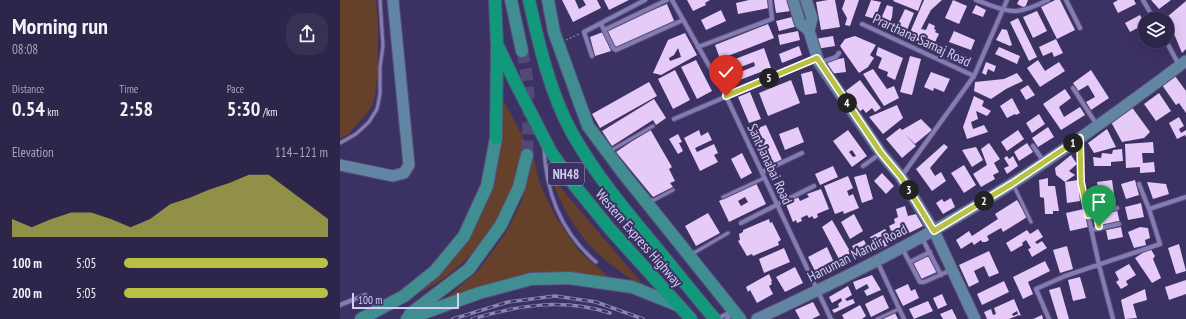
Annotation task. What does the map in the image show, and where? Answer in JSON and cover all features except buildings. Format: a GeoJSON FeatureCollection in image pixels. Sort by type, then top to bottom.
{"type":"FeatureCollection","features":[{"type":"Feature","properties":{"kind":"highway","name":"Western Express Highway"},"geometry":{"type":"LineString","coordinates":[[495,0],[497,44],[543,138],[574,186],[610,230],[691,319]]}},
{"type":"Feature","properties":{"kind":"highway","name":"Western Express Highway"},"geometry":{"type":"LineString","coordinates":[[529,0],[537,36],[557,99],[572,132],[596,171],[629,215],[715,318]]}},
{"type":"Feature","properties":{"kind":"highway"},"geometry":{"type":"LineString","coordinates":[[496,138],[497,44]]}},
{"type":"Feature","properties":{"kind":"main road"},"geometry":{"type":"LineString","coordinates":[[511,0],[522,51]]}},
{"type":"Feature","properties":{"kind":"main road"},"geometry":{"type":"LineString","coordinates":[[548,0],[556,38],[588,126],[606,153],[689,256],[733,316]]}},
{"type":"Feature","properties":{"kind":"main road"},"geometry":{"type":"LineString","coordinates":[[361,319],[404,296],[414,288],[435,271],[464,236],[487,186],[496,138]]}},
{"type":"Feature","properties":{"kind":"main road"},"geometry":{"type":"LineString","coordinates":[[403,319],[469,269],[501,225],[519,187],[527,155]]}},
{"type":"Feature","properties":{"kind":"main road"},"geometry":{"type":"LineString","coordinates":[[407,319],[479,293],[531,279],[569,278],[632,287],[677,305]]}},
{"type":"Feature","properties":{"kind":"street"},"geometry":{"type":"LineString","coordinates":[[340,165],[393,176],[404,173],[409,164],[393,0]]}},
{"type":"Feature","properties":{"kind":"street"},"geometry":{"type":"LineString","coordinates":[[592,56],[584,32],[645,0]]}},
{"type":"Feature","properties":{"kind":"street"},"geometry":{"type":"LineString","coordinates":[[604,30],[667,0]]}},
{"type":"Feature","properties":{"kind":"street","name":"Sant Janabai Road"},"geometry":{"type":"LineString","coordinates":[[672,0],[726,96],[831,319]]}},
{"type":"Feature","properties":{"kind":"street"},"geometry":{"type":"LineString","coordinates":[[698,47],[772,19],[770,0]]}},
{"type":"Feature","properties":{"kind":"street"},"geometry":{"type":"LineString","coordinates":[[793,0],[800,23],[809,31]]}},
{"type":"Feature","properties":{"kind":"street"},"geometry":{"type":"LineString","coordinates":[[806,0],[812,18],[809,31],[818,60],[881,153],[901,177],[934,231],[975,319]]}},
{"type":"Feature","properties":{"kind":"street"},"geometry":{"type":"LineString","coordinates":[[976,0],[1017,12],[1033,8],[1048,0]]}},
{"type":"Feature","properties":{"kind":"street","name":"Prarthana Samaj Road"},"geometry":{"type":"LineString","coordinates":[[901,177],[974,76],[1007,0]]}},
{"type":"Feature","properties":{"kind":"street"},"geometry":{"type":"LineString","coordinates":[[1066,0],[1080,28]]}},
{"type":"Feature","properties":{"kind":"street"},"geometry":{"type":"LineString","coordinates":[[1143,0],[1150,12]]}},
{"type":"Feature","properties":{"kind":"street"},"geometry":{"type":"LineString","coordinates":[[601,24],[613,48],[616,50],[683,20]]}},
{"type":"Feature","properties":{"kind":"street","name":"Prarthana Samaj Road"},"geometry":{"type":"LineString","coordinates":[[862,24],[974,76]]}},
{"type":"Feature","properties":{"kind":"street"},"geometry":{"type":"LineString","coordinates":[[1171,48],[1183,63]]}},
{"type":"Feature","properties":{"kind":"street"},"geometry":{"type":"LineString","coordinates":[[674,118],[818,60],[836,57],[840,53]]}},
{"type":"Feature","properties":{"kind":"street","name":"Hanuman Mandir Road"},"geometry":{"type":"LineString","coordinates":[[757,319],[818,291],[934,231],[1013,183],[1080,138],[1183,63]]}},
{"type":"Feature","properties":{"kind":"street"},"geometry":{"type":"LineString","coordinates":[[1073,88],[1098,125]]}},
{"type":"Feature","properties":{"kind":"street"},"geometry":{"type":"LineString","coordinates":[[1080,138],[1081,182],[1099,265],[1113,319]]}},
{"type":"Feature","properties":{"kind":"street"},"geometry":{"type":"LineString","coordinates":[[1033,146],[1044,162]]}},
{"type":"Feature","properties":{"kind":"street"},"geometry":{"type":"LineString","coordinates":[[762,172],[802,153]]}},
{"type":"Feature","properties":{"kind":"street"},"geometry":{"type":"LineString","coordinates":[[863,166],[881,153]]}},
{"type":"Feature","properties":{"kind":"street"},"geometry":{"type":"LineString","coordinates":[[1049,319],[1036,288],[1160,244],[1139,184]]}},
{"type":"Feature","properties":{"kind":"street"},"geometry":{"type":"LineString","coordinates":[[741,223],[814,186]]}},
{"type":"Feature","properties":{"kind":"street"},"geometry":{"type":"LineString","coordinates":[[1149,209],[1186,197]]}},
{"type":"Feature","properties":{"kind":"street"},"geometry":{"type":"LineString","coordinates":[[1088,215],[1117,208]]}},
{"type":"Feature","properties":{"kind":"street"},"geometry":{"type":"LineString","coordinates":[[1096,213],[1099,229]]}},
{"type":"Feature","properties":{"kind":"street"},"geometry":{"type":"LineString","coordinates":[[1091,230],[1119,224]]}},
{"type":"Feature","properties":{"kind":"street"},"geometry":{"type":"LineString","coordinates":[[922,237],[940,275]]}},
{"type":"Feature","properties":{"kind":"street"},"geometry":{"type":"LineString","coordinates":[[902,248],[920,282],[924,282],[952,270]]}},
{"type":"Feature","properties":{"kind":"street"},"geometry":{"type":"LineString","coordinates":[[910,262],[930,252]]}},
{"type":"Feature","properties":{"kind":"street"},"geometry":{"type":"LineString","coordinates":[[877,261],[904,319]]}},
{"type":"Feature","properties":{"kind":"street"},"geometry":{"type":"LineString","coordinates":[[340,305],[365,295]]}},
{"type":"Feature","properties":{"kind":"street"},"geometry":{"type":"LineString","coordinates":[[715,318],[726,313],[733,316]]}},
{"type":"Feature","properties":{"kind":"lane"},"geometry":{"type":"LineString","coordinates":[[340,143],[356,134],[369,122],[377,109],[380,94],[380,67],[383,46],[380,0]]}},
{"type":"Feature","properties":{"kind":"lane"},"geometry":{"type":"LineString","coordinates":[[606,153],[653,126]]}},
{"type":"Feature","properties":{"kind":"lane"},"geometry":{"type":"LineString","coordinates":[[543,138],[545,167],[552,197],[565,225],[583,250],[596,262]]}},
{"type":"Feature","properties":{"kind":"lane"},"geometry":{"type":"LineString","coordinates":[[723,197],[764,178]]}},
{"type":"Feature","properties":{"kind":"lane"},"geometry":{"type":"LineString","coordinates":[[1013,183],[1031,222]]}},
{"type":"Feature","properties":{"kind":"lane"},"geometry":{"type":"LineString","coordinates":[[644,201],[647,199],[654,200],[673,190]]}},
{"type":"Feature","properties":{"kind":"lane"},"geometry":{"type":"LineString","coordinates":[[689,256],[728,232]]}},
{"type":"Feature","properties":{"kind":"lane"},"geometry":{"type":"LineString","coordinates":[[877,319],[899,309]]}},
{"type":"Feature","properties":{"kind":"path"},"geometry":{"type":"LineString","coordinates":[[556,38],[564,41],[584,32]]}},
{"type":"Feature","properties":{"kind":"shaded area"},"geometry":{"type":"Polygon","coordinates":[[[340,0],[376,0],[378,25],[378,71],[375,96],[372,106],[349,134],[340,138],[340,0]]]}},
{"type":"Feature","properties":{"kind":"shaded area"},"geometry":{"type":"Polygon","coordinates":[[[501,96],[524,139],[518,172],[506,204],[488,234],[465,261],[438,282],[409,298],[445,264],[465,241],[476,225],[484,208],[496,172],[499,153],[501,134],[501,96]]]}},
{"type":"Feature","properties":{"kind":"shaded area"},"geometry":{"type":"Polygon","coordinates":[[[533,155],[540,184],[555,216],[579,251],[611,279],[572,273],[428,307],[450,295],[478,271],[507,231],[522,200],[533,155]]]}},
{"type":"Feature","properties":{"kind":"shaded area"},"geometry":{"type":"Polygon","coordinates":[[[550,175],[645,287],[612,265],[586,240],[566,211],[557,194],[550,175]]]}},
{"type":"Feature","properties":{"kind":"tunnel"},"geometry":{"type":"LineString","coordinates":[[522,51],[528,91],[529,115],[527,155]]}},
{"type":"Feature","properties":{"kind":"railway"},"geometry":{"type":"LineString","coordinates":[[453,319],[508,302],[555,296],[596,302],[643,319]]}},
{"type":"Feature","properties":{"kind":"railway"},"geometry":{"type":"LineString","coordinates":[[472,319],[507,310],[541,305],[575,306],[592,308],[610,313]]}},
{"type":"Feature","properties":{"kind":"route"},"geometry":{"type":"LineString","coordinates":[[726,96],[817,58],[881,153],[901,177],[934,231],[1013,183],[1080,138],[1081,182],[1088,215],[1096,213],[1099,226]]}}]}
